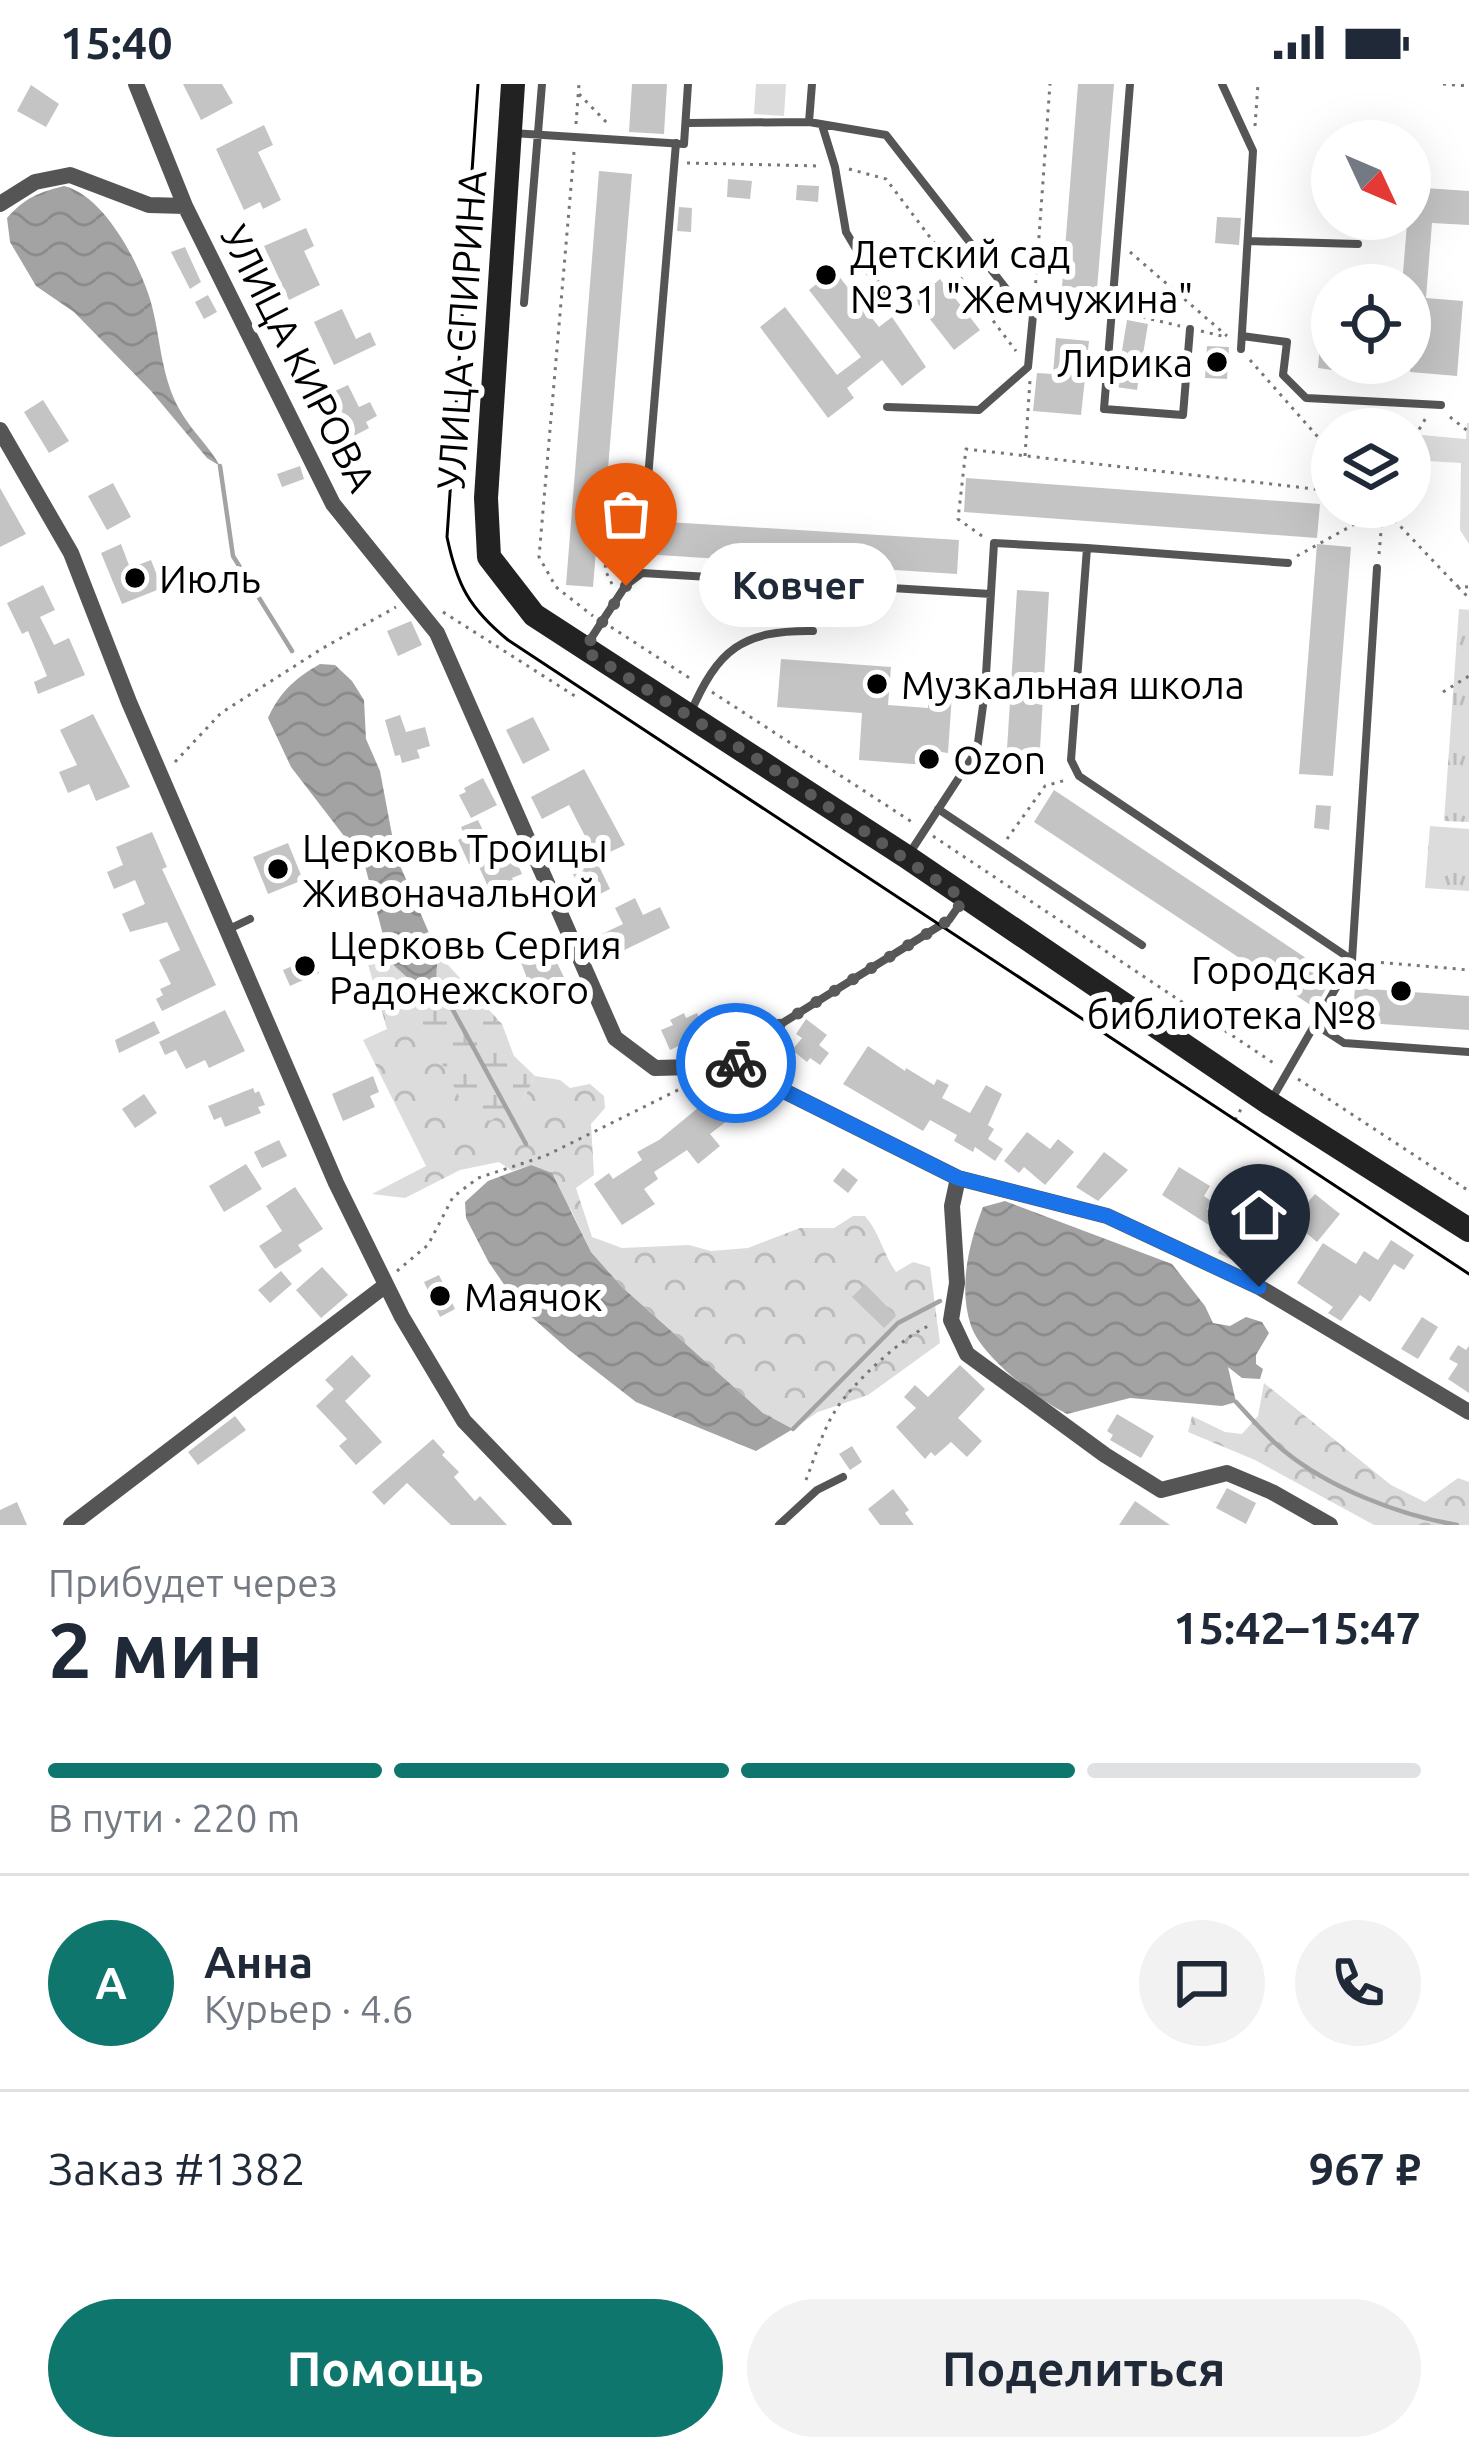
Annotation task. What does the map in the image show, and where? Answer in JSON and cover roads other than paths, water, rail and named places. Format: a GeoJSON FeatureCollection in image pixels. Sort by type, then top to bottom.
{"type":"FeatureCollection","features":[{"type":"Feature","properties":{"kind":"main road","name":"УЛИЦА СПИРИНА"},"geometry":{"type":"LineString","coordinates":[[513,84],[486,498],[489,557],[534,615],[584,650]]}},
{"type":"Feature","properties":{"kind":"main road"},"geometry":{"type":"LineString","coordinates":[[584,650],[907,857],[1269,1103],[1469,1230]]}},
{"type":"Feature","properties":{"kind":"street","name":"УЛИЦА КИРОВА"},"geometry":{"type":"LineString","coordinates":[[136,84],[184,206],[333,504],[437,634],[615,1037],[655,1068],[734,1066],[958,1178],[1107,1216],[1259,1287],[1469,1412]]}},
{"type":"Feature","properties":{"kind":"street"},"geometry":{"type":"LineString","coordinates":[[0,204],[34,182],[70,175],[149,206],[184,206]]}},
{"type":"Feature","properties":{"kind":"street"},"geometry":{"type":"LineString","coordinates":[[0,430],[71,553],[335,1183],[464,1421],[563,1525]]}},
{"type":"Feature","properties":{"kind":"street"},"geometry":{"type":"LineString","coordinates":[[958,1178],[952,1206],[957,1283],[951,1320],[967,1354],[1161,1490],[1227,1473],[1330,1525]]}},
{"type":"Feature","properties":{"kind":"street"},"geometry":{"type":"LineString","coordinates":[[70,1525],[391,1279]]}},
{"type":"Feature","properties":{"kind":"lane"},"geometry":{"type":"LineString","coordinates":[[524,303],[542,84]]}},
{"type":"Feature","properties":{"kind":"lane"},"geometry":{"type":"LineString","coordinates":[[510,133],[684,144],[688,84]]}},
{"type":"Feature","properties":{"kind":"lane"},"geometry":{"type":"LineString","coordinates":[[809,122],[812,84]]}},
{"type":"Feature","properties":{"kind":"lane"},"geometry":{"type":"LineString","coordinates":[[1130,84],[1104,409],[1183,415],[1190,328]]}},
{"type":"Feature","properties":{"kind":"lane"},"geometry":{"type":"LineString","coordinates":[[1222,84],[1253,152],[1241,349]]}},
{"type":"Feature","properties":{"kind":"lane"},"geometry":{"type":"LineString","coordinates":[[686,124],[809,122],[886,135],[1018,304],[1112,310]]}},
{"type":"Feature","properties":{"kind":"lane"},"geometry":{"type":"LineString","coordinates":[[822,124],[846,232],[887,301]]}},
{"type":"Feature","properties":{"kind":"lane"},"geometry":{"type":"LineString","coordinates":[[647,490],[676,143]]}},
{"type":"Feature","properties":{"kind":"lane"},"geometry":{"type":"LineString","coordinates":[[1248,241],[1358,244]]}},
{"type":"Feature","properties":{"kind":"lane"},"geometry":{"type":"LineString","coordinates":[[887,407],[979,410],[1028,368],[1034,305]]}},
{"type":"Feature","properties":{"kind":"lane"},"geometry":{"type":"LineString","coordinates":[[1242,336],[1287,342],[1282,375],[1306,398],[1437,405]]}},
{"type":"Feature","properties":{"kind":"lane"},"geometry":{"type":"LineString","coordinates":[[907,857],[977,750],[994,543],[1288,563]]}},
{"type":"Feature","properties":{"kind":"lane"},"geometry":{"type":"LineString","coordinates":[[1088,548],[1071,760],[1079,776],[1352,960]]}},
{"type":"Feature","properties":{"kind":"lane"},"geometry":{"type":"LineString","coordinates":[[1269,1103],[1352,960],[1377,568]]}},
{"type":"Feature","properties":{"kind":"lane"},"geometry":{"type":"LineString","coordinates":[[584,650],[619,596],[642,573],[991,594]]}},
{"type":"Feature","properties":{"kind":"lane"},"geometry":{"type":"LineString","coordinates":[[690,715],[702,686],[742,642],[775,631],[813,632]]}},
{"type":"Feature","properties":{"kind":"lane"},"geometry":{"type":"LineString","coordinates":[[938,809],[1142,945]]}},
{"type":"Feature","properties":{"kind":"lane"},"geometry":{"type":"LineString","coordinates":[[734,1066],[763,1035],[949,920],[964,899]]}},
{"type":"Feature","properties":{"kind":"lane"},"geometry":{"type":"LineString","coordinates":[[228,929],[250,920]]}},
{"type":"Feature","properties":{"kind":"lane"},"geometry":{"type":"LineString","coordinates":[[1316,1025],[1344,1043],[1469,1052]]}},
{"type":"Feature","properties":{"kind":"lane"},"geometry":{"type":"LineString","coordinates":[[779,1525],[795,1508],[843,1477]]}},
{"type":"Feature","properties":{"kind":"water"},"geometry":{"type":"Polygon","coordinates":[[[64,186],[78,191],[102,212],[132,256],[150,301],[173,397],[220,466],[207,458],[151,391],[74,312],[36,286],[10,242],[7,218],[13,211],[33,197],[64,186]]]}},
{"type":"Feature","properties":{"kind":"water"},"geometry":{"type":"Polygon","coordinates":[[[320,664],[335,665],[364,700],[366,739],[380,771],[396,856],[438,954],[436,979],[419,988],[390,962],[364,862],[291,767],[268,718],[289,686],[320,664]]]}},
{"type":"Feature","properties":{"kind":"water"},"geometry":{"type":"Polygon","coordinates":[[[531,1165],[552,1173],[591,1252],[622,1287],[763,1413],[793,1429],[756,1451],[636,1402],[518,1305],[488,1261],[466,1218],[465,1202],[488,1181],[531,1165]]]}},
{"type":"Feature","properties":{"kind":"water"},"geometry":{"type":"Polygon","coordinates":[[[1005,1201],[1172,1264],[1213,1323],[1230,1326],[1246,1317],[1262,1322],[1269,1333],[1256,1355],[1256,1364],[1263,1369],[1260,1379],[1242,1378],[1228,1367],[1236,1402],[1222,1406],[1130,1398],[1067,1414],[1041,1398],[987,1351],[967,1311],[967,1265],[978,1221],[983,1207],[1005,1201]]]}},
{"type":"Feature","properties":{"kind":"waterway"},"geometry":{"type":"LineString","coordinates":[[220,466],[233,556],[292,651]]}},
{"type":"Feature","properties":{"kind":"waterway"},"geometry":{"type":"LineString","coordinates":[[436,979],[526,1144]]}},
{"type":"Feature","properties":{"kind":"waterway"},"geometry":{"type":"LineString","coordinates":[[793,1429],[898,1323],[940,1301]]}},
{"type":"Feature","properties":{"kind":"waterway"},"geometry":{"type":"LineString","coordinates":[[1236,1402],[1277,1445],[1321,1476],[1389,1507],[1457,1525]]}},
{"type":"Feature","properties":{"kind":"tram line"},"geometry":{"type":"LineString","coordinates":[[478,84],[447,537],[460,582],[483,617],[508,640],[1469,1274]]}},
{"type":"Feature","properties":{"kind":"place","name":"Детский сад №31 \"Жемчужина\""},"geometry":{"type":"Point","coordinates":[826,275]}},
{"type":"Feature","properties":{"kind":"place","name":"Лирика"},"geometry":{"type":"Point","coordinates":[1217,362]}},
{"type":"Feature","properties":{"kind":"place","name":"Июль"},"geometry":{"type":"Point","coordinates":[135,578]}},
{"type":"Feature","properties":{"kind":"place","name":"Ковчег"},"geometry":{"type":"Point","coordinates":[626,586]}},
{"type":"Feature","properties":{"kind":"place","name":"Музкальная школа"},"geometry":{"type":"Point","coordinates":[877,684]}},
{"type":"Feature","properties":{"kind":"place","name":"Ozon"},"geometry":{"type":"Point","coordinates":[929,759]}},
{"type":"Feature","properties":{"kind":"place","name":"Церковь Троицы Живоначальной"},"geometry":{"type":"Point","coordinates":[278,869]}},
{"type":"Feature","properties":{"kind":"place","name":"Церковь Сергия Радонежского"},"geometry":{"type":"Point","coordinates":[305,966]}},
{"type":"Feature","properties":{"kind":"place","name":"Городская библиотека №8"},"geometry":{"type":"Point","coordinates":[1401,991]}},
{"type":"Feature","properties":{"kind":"place","name":"Маячок"},"geometry":{"type":"Point","coordinates":[440,1296]}}]}
